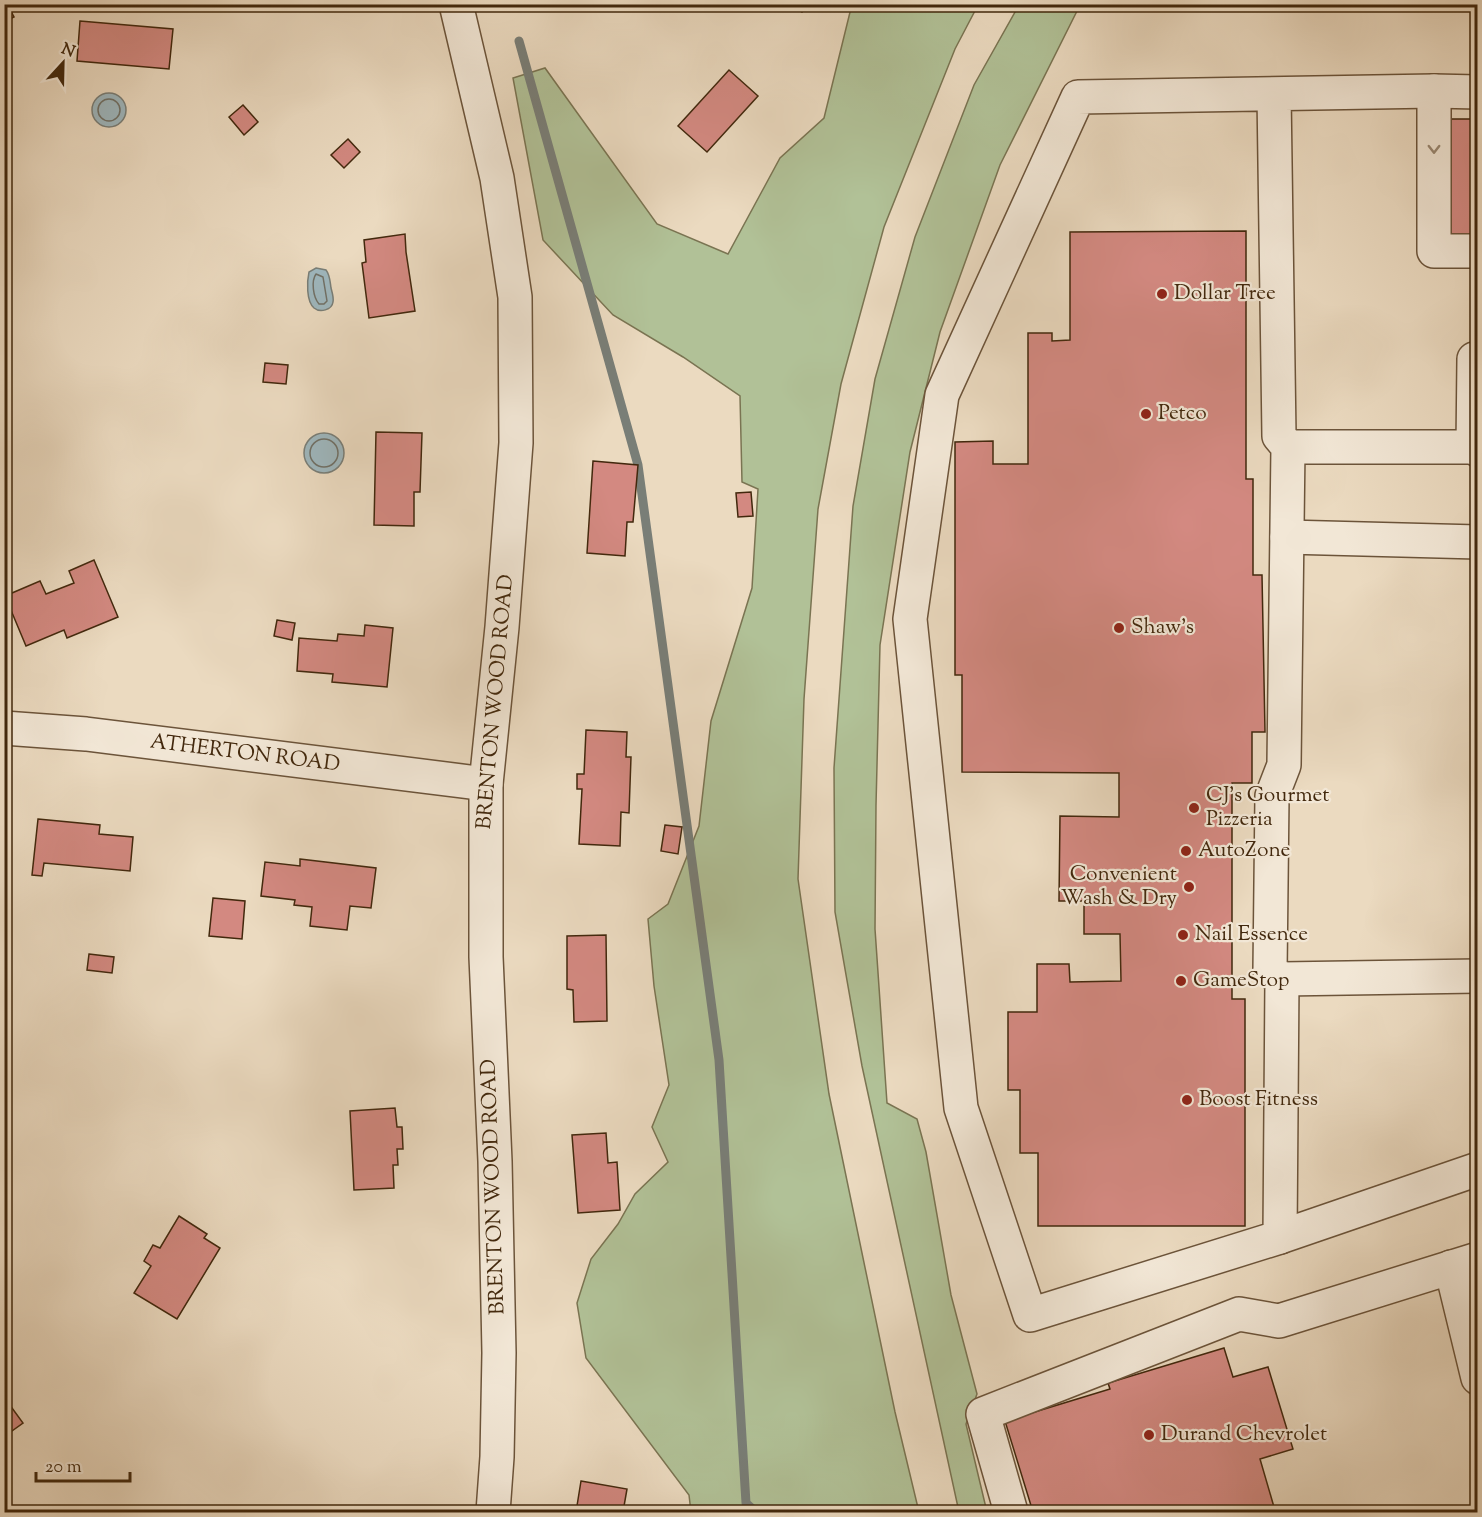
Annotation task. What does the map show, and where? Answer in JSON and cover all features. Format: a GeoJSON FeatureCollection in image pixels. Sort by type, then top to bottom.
{"type":"FeatureCollection","features":[{"type":"Feature","properties":{"kind":"street","name":"BRENTON WOOD ROAD"},"geometry":{"type":"LineString","coordinates":[[456,4],[497,178],[515,297],[516,443],[502,627],[486,784],[486,957],[495,1161],[499,1353],[497,1457],[493,1512]]}},
{"type":"Feature","properties":{"kind":"street"},"geometry":{"type":"LineString","coordinates":[[1434,91],[1434,251],[1478,251]]}},
{"type":"Feature","properties":{"kind":"street"},"geometry":{"type":"LineString","coordinates":[[1478,92],[1078,97],[942,395],[910,619],[961,1108],[1030,1315],[1280,1237],[1478,1169]]}},
{"type":"Feature","properties":{"kind":"street"},"geometry":{"type":"LineString","coordinates":[[1274,94],[1279,436],[1288,447],[1284,765],[1272,796],[1270,971],[1282,979],[1478,976]]}},
{"type":"Feature","properties":{"kind":"street"},"geometry":{"type":"LineString","coordinates":[[1288,447],[1476,447],[1474,359]]}},
{"type":"Feature","properties":{"kind":"street"},"geometry":{"type":"LineString","coordinates":[[1287,537],[1478,542]]}},
{"type":"Feature","properties":{"kind":"street","name":"ATHERTON ROAD"},"geometry":{"type":"LineString","coordinates":[[4,728],[86,734],[486,784]]}},
{"type":"Feature","properties":{"kind":"street"},"geometry":{"type":"LineString","coordinates":[[1280,1237],[1282,979]]}},
{"type":"Feature","properties":{"kind":"street"},"geometry":{"type":"LineString","coordinates":[[1011,1512],[983,1414],[1239,1314],[1279,1321],[1464,1263],[1478,1378]]}},
{"type":"Feature","properties":{"kind":"green space"},"geometry":{"type":"Polygon","coordinates":[[[852,4],[978,5],[955,49],[884,227],[841,384],[818,509],[804,699],[798,879],[829,1094],[895,1412],[919,1512],[691,1512],[689,1495],[586,1358],[577,1303],[591,1259],[618,1224],[635,1194],[668,1162],[652,1127],[669,1085],[654,986],[648,919],[668,904],[699,826],[711,721],[752,588],[758,489],[742,482],[740,396],[683,357],[613,315],[543,240],[513,78],[545,68],[657,224],[728,254],[780,158],[824,118],[852,4]]]}},
{"type":"Feature","properties":{"kind":"green space"},"geometry":{"type":"Polygon","coordinates":[[[1019,5],[1080,5],[1000,165],[940,332],[910,452],[880,645],[875,929],[887,1103],[917,1119],[926,1152],[951,1295],[977,1394],[966,1424],[987,1512],[959,1512],[862,1066],[835,912],[834,768],[853,506],[875,379],[915,237],[974,85],[1019,5]]]}},
{"type":"Feature","properties":{"kind":"water"},"geometry":{"type":"Polygon","coordinates":[[[109,93],[121,98],[126,110],[121,122],[109,127],[97,122],[92,110],[97,98],[109,93]]]}},
{"type":"Feature","properties":{"kind":"water"},"geometry":{"type":"Polygon","coordinates":[[[316,268],[326,270],[330,278],[333,300],[332,305],[325,310],[314,308],[308,296],[309,272],[316,268]]]}},
{"type":"Feature","properties":{"kind":"water"},"geometry":{"type":"Polygon","coordinates":[[[324,433],[338,439],[344,453],[338,467],[324,473],[310,467],[304,453],[310,439],[324,433]]]}},
{"type":"Feature","properties":{"kind":"building"},"geometry":{"type":"Polygon","coordinates":[[[4,4],[7,4],[14,17],[4,22],[4,4]]]}},
{"type":"Feature","properties":{"kind":"building"},"geometry":{"type":"Polygon","coordinates":[[[786,4],[806,4],[802,12],[786,4]]]}},
{"type":"Feature","properties":{"kind":"building"},"geometry":{"type":"Polygon","coordinates":[[[80,21],[173,29],[169,69],[77,61],[80,21]]]}},
{"type":"Feature","properties":{"kind":"building"},"geometry":{"type":"Polygon","coordinates":[[[729,70],[758,96],[707,152],[678,126],[729,70]]]}},
{"type":"Feature","properties":{"kind":"building"},"geometry":{"type":"Polygon","coordinates":[[[243,105],[258,122],[244,135],[229,117],[243,105]]]}},
{"type":"Feature","properties":{"kind":"building"},"geometry":{"type":"Polygon","coordinates":[[[1449,119],[1478,119],[1478,243],[1448,243],[1449,119]]]}},
{"type":"Feature","properties":{"kind":"building"},"geometry":{"type":"Polygon","coordinates":[[[348,139],[360,152],[344,168],[331,155],[348,139]]]}},
{"type":"Feature","properties":{"kind":"building"},"geometry":{"type":"Polygon","coordinates":[[[1246,231],[1246,479],[1253,479],[1253,575],[1262,575],[1265,732],[1252,732],[1252,783],[1232,783],[1232,999],[1245,999],[1245,1226],[1038,1226],[1038,1153],[1020,1153],[1020,1090],[1008,1090],[1008,1012],[1037,1012],[1037,964],[1069,964],[1070,982],[1121,981],[1120,934],[1084,934],[1084,901],[1059,901],[1060,816],[1119,817],[1119,773],[962,772],[962,675],[955,675],[955,442],[993,441],[993,464],[1028,464],[1028,333],[1052,333],[1052,341],[1070,340],[1070,232],[1246,231]]]}},
{"type":"Feature","properties":{"kind":"building"},"geometry":{"type":"Polygon","coordinates":[[[405,234],[415,311],[369,318],[362,263],[366,262],[364,240],[405,234]]]}},
{"type":"Feature","properties":{"kind":"building"},"geometry":{"type":"Polygon","coordinates":[[[265,363],[288,365],[286,384],[263,382],[265,363]]]}},
{"type":"Feature","properties":{"kind":"building"},"geometry":{"type":"Polygon","coordinates":[[[376,432],[422,433],[420,492],[414,492],[414,526],[374,525],[376,432]]]}},
{"type":"Feature","properties":{"kind":"building"},"geometry":{"type":"Polygon","coordinates":[[[593,461],[638,465],[633,522],[627,522],[625,556],[587,553],[593,461]]]}},
{"type":"Feature","properties":{"kind":"building"},"geometry":{"type":"Polygon","coordinates":[[[751,492],[753,516],[738,517],[736,493],[751,492]]]}},
{"type":"Feature","properties":{"kind":"building"},"geometry":{"type":"Polygon","coordinates":[[[94,560],[118,617],[67,638],[64,630],[26,646],[5,596],[40,581],[46,594],[74,583],[69,571],[94,560]]]}},
{"type":"Feature","properties":{"kind":"building"},"geometry":{"type":"Polygon","coordinates":[[[277,620],[295,623],[292,640],[274,636],[277,620]]]}},
{"type":"Feature","properties":{"kind":"building"},"geometry":{"type":"Polygon","coordinates":[[[365,625],[393,628],[387,687],[332,682],[333,674],[297,671],[299,638],[337,641],[338,634],[364,636],[365,625]]]}},
{"type":"Feature","properties":{"kind":"building"},"geometry":{"type":"Polygon","coordinates":[[[586,730],[627,732],[626,757],[631,757],[629,813],[621,812],[620,846],[579,844],[582,789],[577,789],[577,774],[584,774],[586,730]]]}},
{"type":"Feature","properties":{"kind":"building"},"geometry":{"type":"Polygon","coordinates":[[[38,819],[100,825],[99,834],[133,837],[130,871],[44,863],[42,876],[32,875],[38,819]]]}},
{"type":"Feature","properties":{"kind":"building"},"geometry":{"type":"Polygon","coordinates":[[[665,825],[682,827],[678,854],[661,851],[665,825]]]}},
{"type":"Feature","properties":{"kind":"building"},"geometry":{"type":"Polygon","coordinates":[[[300,859],[376,868],[371,908],[350,906],[347,930],[310,926],[312,907],[294,905],[295,900],[261,896],[265,862],[300,866],[300,859]]]}},
{"type":"Feature","properties":{"kind":"building"},"geometry":{"type":"Polygon","coordinates":[[[213,898],[245,901],[242,939],[209,936],[213,898]]]}},
{"type":"Feature","properties":{"kind":"building"},"geometry":{"type":"Polygon","coordinates":[[[606,935],[607,1021],[574,1022],[573,990],[567,989],[567,936],[606,935]]]}},
{"type":"Feature","properties":{"kind":"building"},"geometry":{"type":"Polygon","coordinates":[[[89,954],[114,957],[112,973],[87,970],[89,954]]]}},
{"type":"Feature","properties":{"kind":"building"},"geometry":{"type":"Polygon","coordinates":[[[395,1108],[397,1127],[402,1127],[403,1149],[397,1149],[398,1165],[393,1165],[394,1188],[354,1190],[350,1111],[395,1108]]]}},
{"type":"Feature","properties":{"kind":"building"},"geometry":{"type":"Polygon","coordinates":[[[606,1133],[608,1163],[617,1162],[620,1210],[578,1213],[572,1135],[606,1133]]]}},
{"type":"Feature","properties":{"kind":"building"},"geometry":{"type":"Polygon","coordinates":[[[179,1216],[207,1234],[204,1238],[220,1248],[177,1319],[134,1293],[151,1266],[144,1261],[153,1245],[160,1248],[179,1216]]]}},
{"type":"Feature","properties":{"kind":"building","name":"Durand Chevrolet"},"geometry":{"type":"Polygon","coordinates":[[[1224,1348],[1233,1377],[1268,1367],[1293,1449],[1260,1459],[1274,1507],[1258,1512],[1033,1512],[1005,1421],[1110,1389],[1108,1383],[1224,1348]]]}},
{"type":"Feature","properties":{"kind":"building"},"geometry":{"type":"Polygon","coordinates":[[[4,1397],[23,1423],[5,1436],[4,1434],[4,1397]]]}},
{"type":"Feature","properties":{"kind":"building"},"geometry":{"type":"Polygon","coordinates":[[[581,1481],[627,1489],[623,1512],[576,1512],[581,1481]]]}},
{"type":"Feature","properties":{"kind":"waterway"},"geometry":{"type":"LineString","coordinates":[[519,41],[638,465],[719,1060],[746,1503],[756,1512]]}},
{"type":"Feature","properties":{"kind":"place","name":"Dollar Tree"},"geometry":{"type":"Point","coordinates":[1162,294]}},
{"type":"Feature","properties":{"kind":"place","name":"Petco"},"geometry":{"type":"Point","coordinates":[1146,414]}},
{"type":"Feature","properties":{"kind":"place","name":"Shaw's"},"geometry":{"type":"Point","coordinates":[1119,628]}},
{"type":"Feature","properties":{"kind":"place","name":"CJ's Gourmet Pizzeria"},"geometry":{"type":"Point","coordinates":[1194,808]}},
{"type":"Feature","properties":{"kind":"place","name":"AutoZone"},"geometry":{"type":"Point","coordinates":[1186,851]}},
{"type":"Feature","properties":{"kind":"place","name":"Convenient Wash & Dry"},"geometry":{"type":"Point","coordinates":[1189,887]}},
{"type":"Feature","properties":{"kind":"place","name":"Nail Essence"},"geometry":{"type":"Point","coordinates":[1183,935]}},
{"type":"Feature","properties":{"kind":"place","name":"GameStop"},"geometry":{"type":"Point","coordinates":[1181,981]}},
{"type":"Feature","properties":{"kind":"place","name":"Boost Fitness"},"geometry":{"type":"Point","coordinates":[1187,1100]}},
{"type":"Feature","properties":{"kind":"place","name":"Durand Chevrolet"},"geometry":{"type":"Point","coordinates":[1149,1435]}}]}
